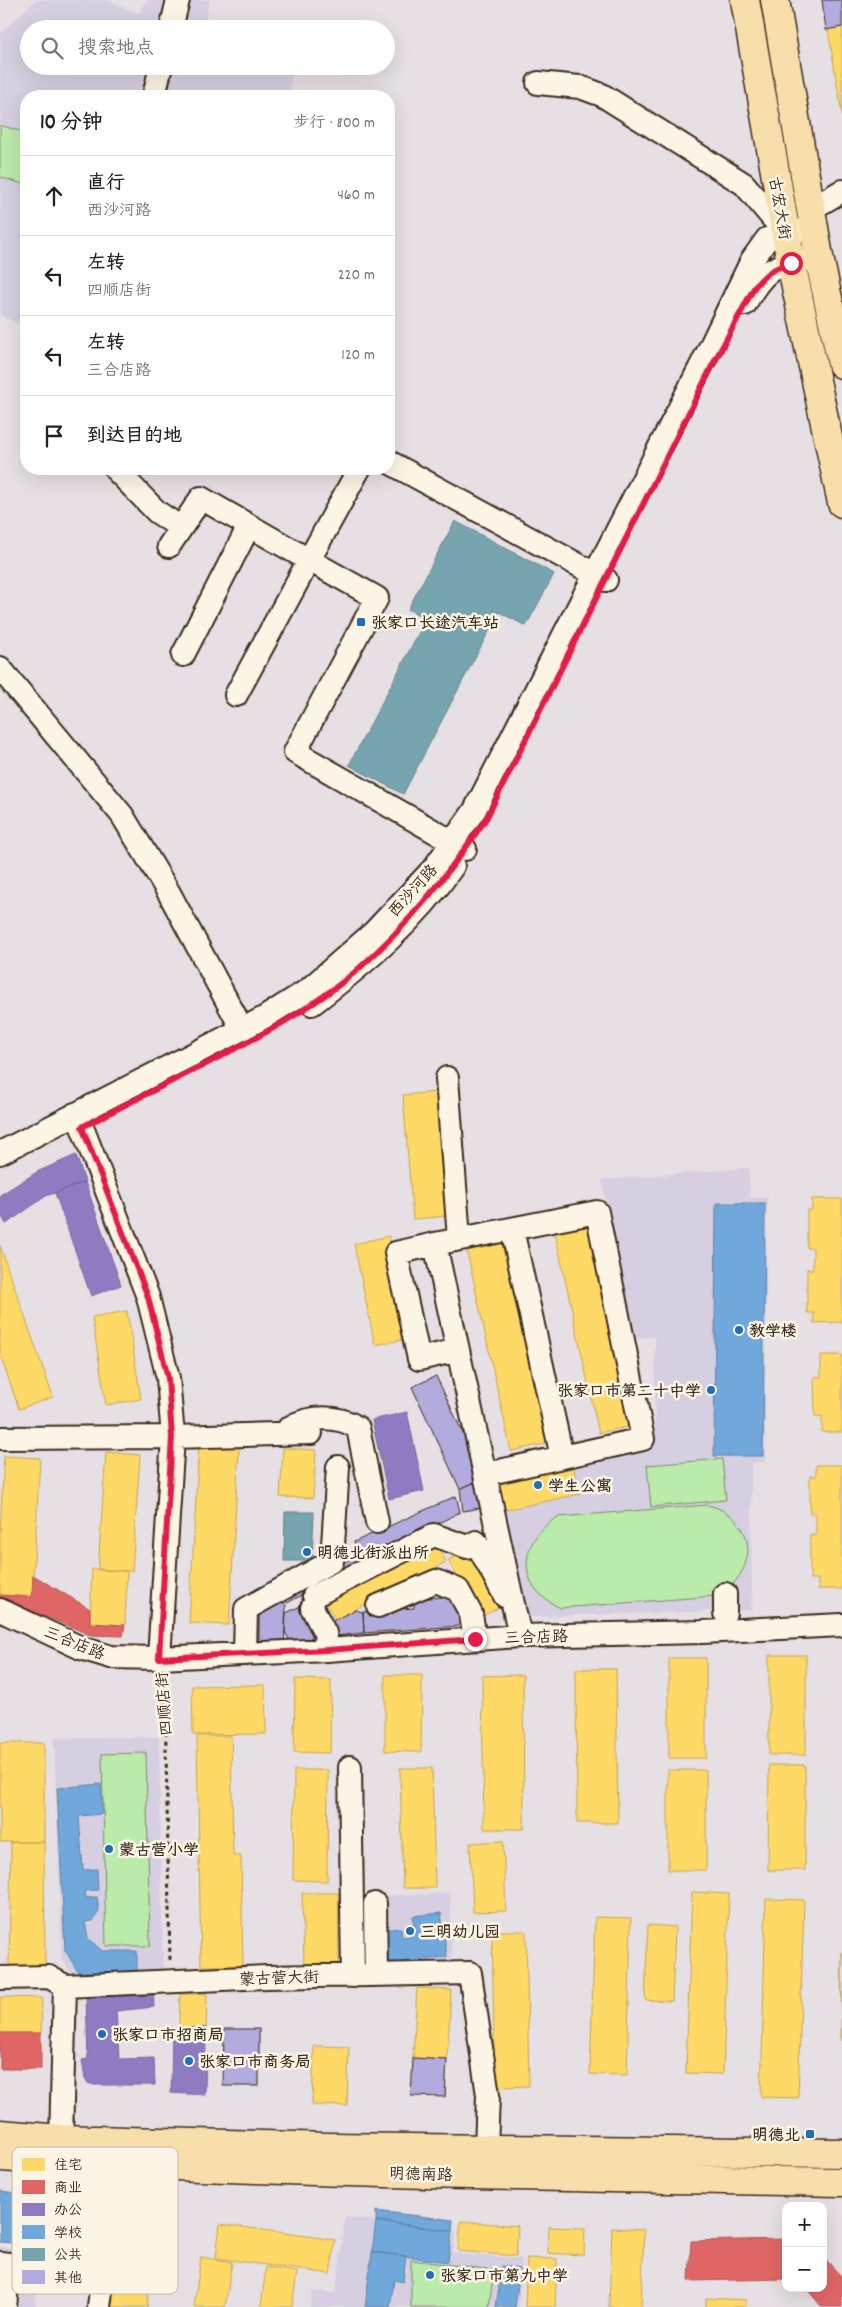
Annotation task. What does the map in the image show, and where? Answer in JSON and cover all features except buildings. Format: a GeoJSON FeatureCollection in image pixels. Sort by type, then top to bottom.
{"type":"FeatureCollection","features":[{"type":"Feature","properties":{"kind":"main road","name":"古宏大街"},"geometry":{"type":"LineString","coordinates":[[745,0],[791,263],[842,503]]}},
{"type":"Feature","properties":{"kind":"main road","name":"古宏大街"},"geometry":{"type":"LineString","coordinates":[[775,0],[819,257],[842,364]]}},
{"type":"Feature","properties":{"kind":"main road","name":"明德南路"},"geometry":{"type":"LineString","coordinates":[[0,2134],[72,2146]]}},
{"type":"Feature","properties":{"kind":"main road","name":"明德南路"},"geometry":{"type":"LineString","coordinates":[[65,2147],[486,2148],[842,2153]]}},
{"type":"Feature","properties":{"kind":"main road"},"geometry":{"type":"LineString","coordinates":[[759,2151],[759,2181]]}},
{"type":"Feature","properties":{"kind":"main road","name":"明德南路"},"geometry":{"type":"LineString","coordinates":[[178,2165],[523,2176],[842,2182]]}},
{"type":"Feature","properties":{"kind":"street"},"geometry":{"type":"LineString","coordinates":[[173,20],[178,0]]}},
{"type":"Feature","properties":{"kind":"street"},"geometry":{"type":"LineString","coordinates":[[155,90],[159,75]]}},
{"type":"Feature","properties":{"kind":"street"},"geometry":{"type":"LineString","coordinates":[[538,83],[580,87],[602,95],[744,184],[786,233]]}},
{"type":"Feature","properties":{"kind":"street","name":"西沙河路"},"geometry":{"type":"LineString","coordinates":[[0,1169],[78,1120],[264,1018],[308,990],[374,932],[434,868],[487,817],[752,260],[767,239],[786,233],[812,218],[842,190]]}},
{"type":"Feature","properties":{"kind":"street","name":"西沙河路"},"geometry":{"type":"LineString","coordinates":[[600,577],[762,276],[773,268],[819,257]]}},
{"type":"Feature","properties":{"kind":"street"},"geometry":{"type":"LineString","coordinates":[[395,465],[600,577]]}},
{"type":"Feature","properties":{"kind":"street"},"geometry":{"type":"LineString","coordinates":[[121,475],[157,512],[181,528]]}},
{"type":"Feature","properties":{"kind":"street"},"geometry":{"type":"LineString","coordinates":[[236,695],[356,475]]}},
{"type":"Feature","properties":{"kind":"street"},"geometry":{"type":"LineString","coordinates":[[169,546],[201,498],[377,598],[294,752],[459,845]]}},
{"type":"Feature","properties":{"kind":"street"},"geometry":{"type":"LineString","coordinates":[[183,655],[250,526]]}},
{"type":"Feature","properties":{"kind":"street"},"geometry":{"type":"LineString","coordinates":[[0,668],[122,815],[169,893],[242,1029]]}},
{"type":"Feature","properties":{"kind":"street","name":"西沙河路"},"geometry":{"type":"LineString","coordinates":[[0,1153],[78,1120],[258,1037],[311,1005],[354,972],[405,925],[448,874],[459,845]]}},
{"type":"Feature","properties":{"kind":"street"},"geometry":{"type":"LineString","coordinates":[[447,1078],[459,1239]]}},
{"type":"Feature","properties":{"kind":"street","name":"四顺店街"},"geometry":{"type":"LineString","coordinates":[[78,1120],[148,1297],[168,1378],[172,1437],[159,1658]]}},
{"type":"Feature","properties":{"kind":"street"},"geometry":{"type":"LineString","coordinates":[[458,1350],[419,1359],[396,1253],[597,1212],[643,1439],[486,1474]]}},
{"type":"Feature","properties":{"kind":"street"},"geometry":{"type":"LineString","coordinates":[[512,1229],[562,1457]]}},
{"type":"Feature","properties":{"kind":"street"},"geometry":{"type":"LineString","coordinates":[[435,1244],[486,1474],[494,1555],[507,1602]]}},
{"type":"Feature","properties":{"kind":"street"},"geometry":{"type":"LineString","coordinates":[[278,1434],[295,1424],[321,1418],[349,1422],[358,1428],[377,1522]]}},
{"type":"Feature","properties":{"kind":"street"},"geometry":{"type":"LineString","coordinates":[[0,1438],[172,1437],[311,1433]]}},
{"type":"Feature","properties":{"kind":"street"},"geometry":{"type":"LineString","coordinates":[[245,1654],[246,1609],[332,1561],[338,1467]]}},
{"type":"Feature","properties":{"kind":"street"},"geometry":{"type":"LineString","coordinates":[[327,1650],[325,1633],[313,1602],[434,1535],[467,1546],[476,1542],[494,1555],[520,1636]]}},
{"type":"Feature","properties":{"kind":"street"},"geometry":{"type":"LineString","coordinates":[[378,1606],[436,1581],[458,1590],[471,1614],[475,1639]]}},
{"type":"Feature","properties":{"kind":"street","name":"三合店路"},"geometry":{"type":"LineString","coordinates":[[0,1610],[81,1648],[111,1657],[159,1658],[327,1650],[749,1620],[842,1625]]}},
{"type":"Feature","properties":{"kind":"street"},"geometry":{"type":"LineString","coordinates":[[350,1767],[353,1976]]}},
{"type":"Feature","properties":{"kind":"street"},"geometry":{"type":"LineString","coordinates":[[374,1904],[376,1975]]}},
{"type":"Feature","properties":{"kind":"street","name":"蒙古营大街"},"geometry":{"type":"LineString","coordinates":[[65,1986],[171,1981],[470,1973],[488,2095],[486,2148]]}},
{"type":"Feature","properties":{"kind":"street"},"geometry":{"type":"LineString","coordinates":[[0,1978],[49,1977],[65,1986],[72,2146]]}},
{"type":"Feature","properties":{"kind":"street"},"geometry":{"type":"LineString","coordinates":[[0,2263],[9,2264],[5,2307]]}},
{"type":"Feature","properties":{"kind":"street"},"geometry":{"type":"LineString","coordinates":[[99,2307],[101,2294]]}},
{"type":"Feature","properties":{"kind":"path","name":"四顺店街"},"geometry":{"type":"LineString","coordinates":[[159,1658],[165,1696],[171,1981]]}},
{"type":"Feature","properties":{"kind":"shaded area"},"geometry":{"type":"Polygon","coordinates":[[[36,0],[107,0],[139,14],[147,0],[210,0],[205,20],[20,20],[20,75],[292,75],[290,90],[20,90],[20,325],[0,315],[0,33],[36,0]]]}},
{"type":"Feature","properties":{"kind":"shaded area","name":"张家口市第二十中学"},"geometry":{"type":"Polygon","coordinates":[[[749,1168],[750,1198],[767,1198],[765,1462],[751,1463],[752,1610],[526,1617],[496,1476],[655,1441],[655,1337],[629,1339],[602,1180],[749,1168]]]}},
{"type":"Feature","properties":{"kind":"shaded area","name":"蒙古营小学"},"geometry":{"type":"Polygon","coordinates":[[[159,1737],[163,1980],[84,1981],[70,1971],[62,1959],[54,1738],[159,1737]]]}},
{"type":"Feature","properties":{"kind":"shaded area","name":"三明幼儿园"},"geometry":{"type":"Polygon","coordinates":[[[450,1893],[452,1965],[368,1967],[367,1897],[450,1893]]]}},
{"type":"Feature","properties":{"kind":"shaded area","name":"张家口市第九中学"},"geometry":{"type":"Polygon","coordinates":[[[345,2217],[456,2231],[453,2253],[522,2259],[519,2307],[310,2307],[312,2291],[336,2293],[345,2217]]]}},
{"type":"Feature","properties":{"kind":"shaded area"},"geometry":{"type":"Polygon","coordinates":[[[0,2247],[12,2248],[12,2294],[36,2294],[35,2307],[0,2307],[0,2247]]]}},
{"type":"Feature","properties":{"kind":"green space"},"geometry":{"type":"Polygon","coordinates":[[[0,125],[20,131],[20,183],[0,177],[0,125]]]}},
{"type":"Feature","properties":{"kind":"green space"},"geometry":{"type":"Polygon","coordinates":[[[722,1459],[726,1500],[651,1507],[647,1465],[722,1459]]]}},
{"type":"Feature","properties":{"kind":"green space"},"geometry":{"type":"Polygon","coordinates":[[[707,1505],[718,1508],[737,1521],[747,1540],[748,1551],[746,1562],[739,1577],[715,1596],[560,1608],[540,1594],[531,1582],[527,1560],[529,1550],[540,1531],[558,1517],[707,1505]]]}},
{"type":"Feature","properties":{"kind":"green space"},"geometry":{"type":"Polygon","coordinates":[[[146,1753],[150,1946],[106,1946],[102,1754],[146,1753]]]}},
{"type":"Feature","properties":{"kind":"green space"},"geometry":{"type":"Polygon","coordinates":[[[411,2260],[494,2270],[489,2307],[411,2307],[411,2260]]]}},
{"type":"Feature","properties":{"kind":"place","name":"张家口长途汽车站"},"geometry":{"type":"Point","coordinates":[361,622]}},
{"type":"Feature","properties":{"kind":"place","name":"教学楼"},"geometry":{"type":"Point","coordinates":[739,1330]}},
{"type":"Feature","properties":{"kind":"place","name":"张家口市第二十中学"},"geometry":{"type":"Point","coordinates":[711,1390]}},
{"type":"Feature","properties":{"kind":"place","name":"学生公寓"},"geometry":{"type":"Point","coordinates":[538,1485]}},
{"type":"Feature","properties":{"kind":"place","name":"明德北街派出所"},"geometry":{"type":"Point","coordinates":[307,1552]}},
{"type":"Feature","properties":{"kind":"place","name":"蒙古营小学"},"geometry":{"type":"Point","coordinates":[109,1849]}},
{"type":"Feature","properties":{"kind":"place","name":"三明幼儿园"},"geometry":{"type":"Point","coordinates":[410,1931]}},
{"type":"Feature","properties":{"kind":"place","name":"张家口市招商局"},"geometry":{"type":"Point","coordinates":[102,2034]}},
{"type":"Feature","properties":{"kind":"place","name":"张家口市商务局"},"geometry":{"type":"Point","coordinates":[189,2061]}},
{"type":"Feature","properties":{"kind":"place","name":"明德北"},"geometry":{"type":"Point","coordinates":[810,2134]}},
{"type":"Feature","properties":{"kind":"place","name":"张家口市第九中学"},"geometry":{"type":"Point","coordinates":[430,2275]}},
{"type":"Feature","properties":{"kind":"route"},"geometry":{"type":"LineString","coordinates":[[475,1639],[327,1650],[159,1658],[172,1437],[168,1378],[148,1297],[82,1127],[258,1037],[311,1005],[354,972],[405,925],[448,874],[487,817],[711,368],[754,288],[762,276],[773,268],[791,263]]}}]}
